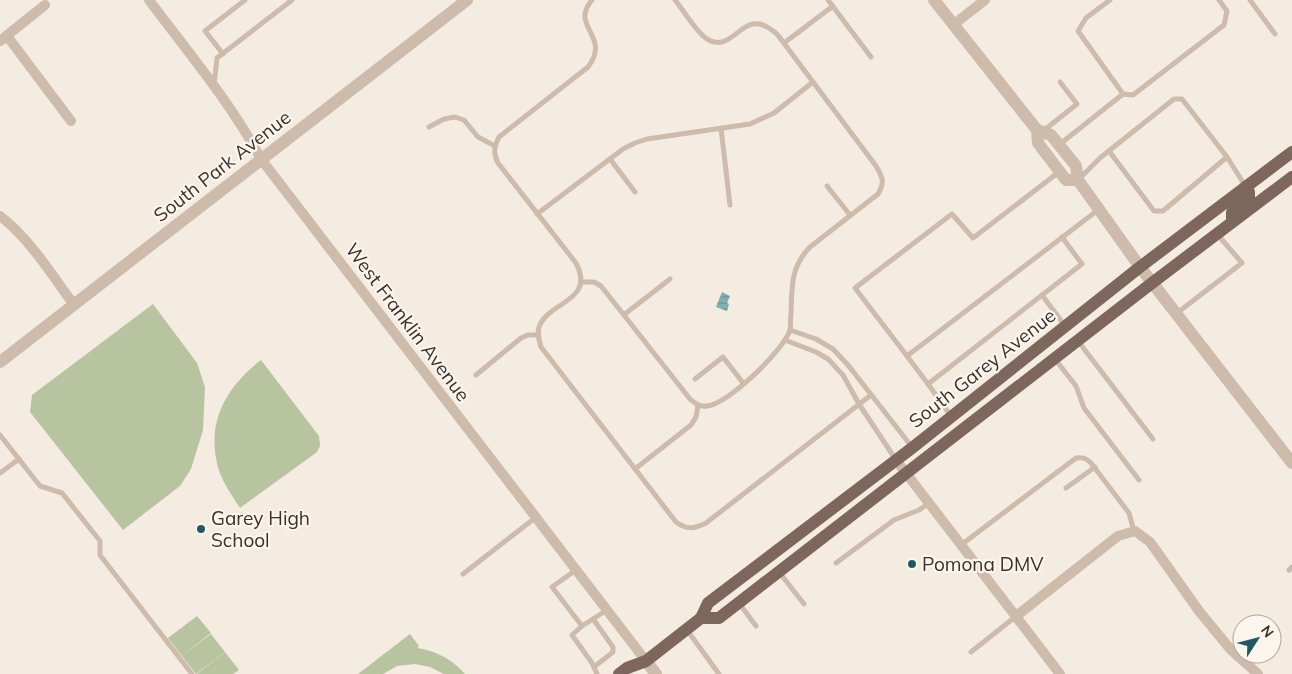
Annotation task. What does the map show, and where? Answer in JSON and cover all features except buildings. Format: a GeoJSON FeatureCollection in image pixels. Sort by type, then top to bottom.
{"type":"FeatureCollection","features":[{"type":"Feature","properties":{"kind":"main road","name":"South Garey Avenue"},"geometry":{"type":"LineString","coordinates":[[618,674],[627,668],[646,661],[701,618],[708,604],[912,448],[1140,267],[1292,152]]}},
{"type":"Feature","properties":{"kind":"main road","name":"South Garey Avenue"},"geometry":{"type":"LineString","coordinates":[[701,618],[720,618],[1078,340],[1292,177]]}},
{"type":"Feature","properties":{"kind":"main road"},"geometry":{"type":"LineString","coordinates":[[1232,222],[1232,212],[1249,198],[1249,192],[1246,187]]}},
{"type":"Feature","properties":{"kind":"main road","name":"South Garey Avenue"},"geometry":{"type":"LineString","coordinates":[[638,674],[646,661]]}},
{"type":"Feature","properties":{"kind":"street","name":"West Franklin Avenue"},"geometry":{"type":"LineString","coordinates":[[149,0],[214,85],[247,134],[261,159],[646,661]]}},
{"type":"Feature","properties":{"kind":"street","name":"South Park Avenue"},"geometry":{"type":"LineString","coordinates":[[0,362],[468,0]]}},
{"type":"Feature","properties":{"kind":"street"},"geometry":{"type":"LineString","coordinates":[[934,0],[1040,131],[1052,135],[1059,144],[1076,166],[1078,180],[1140,267],[1292,463]]}},
{"type":"Feature","properties":{"kind":"street"},"geometry":{"type":"LineString","coordinates":[[953,25],[985,0]]}},
{"type":"Feature","properties":{"kind":"street"},"geometry":{"type":"LineString","coordinates":[[45,5],[4,38],[71,120]]}},
{"type":"Feature","properties":{"kind":"street"},"geometry":{"type":"LineString","coordinates":[[1040,131],[1038,143],[1066,180],[1078,180]]}},
{"type":"Feature","properties":{"kind":"street"},"geometry":{"type":"LineString","coordinates":[[0,216],[26,242],[74,305]]}},
{"type":"Feature","properties":{"kind":"street"},"geometry":{"type":"LineString","coordinates":[[896,460],[1060,674]]}},
{"type":"Feature","properties":{"kind":"street"},"geometry":{"type":"LineString","coordinates":[[1015,617],[1118,536],[1135,531],[1150,542],[1199,611],[1231,650],[1258,674]]}},
{"type":"Feature","properties":{"kind":"street"},"geometry":{"type":"LineString","coordinates":[[646,661],[656,674]]}},
{"type":"Feature","properties":{"kind":"lane"},"geometry":{"type":"LineString","coordinates":[[223,54],[205,31],[245,0]]}},
{"type":"Feature","properties":{"kind":"lane"},"geometry":{"type":"LineString","coordinates":[[214,85],[217,58],[292,0]]}},
{"type":"Feature","properties":{"kind":"lane"},"geometry":{"type":"LineString","coordinates":[[592,0],[584,10],[584,20],[595,40],[594,60],[588,67],[499,137],[495,146],[494,155],[498,164],[576,263],[580,272],[581,282],[576,292],[539,326],[538,335],[541,347],[676,522],[684,528],[695,528],[706,523],[871,395]]}},
{"type":"Feature","properties":{"kind":"lane"},"geometry":{"type":"LineString","coordinates":[[581,282],[594,282],[601,286],[690,399],[698,405],[707,406],[719,402],[762,369],[785,340],[790,330],[792,279],[795,267],[801,256],[878,194],[883,186],[882,176],[876,166],[777,34],[768,27],[758,24],[747,26],[729,40],[718,43],[709,40],[703,36],[675,0]]}},
{"type":"Feature","properties":{"kind":"lane"},"geometry":{"type":"LineString","coordinates":[[828,0],[872,57]]}},
{"type":"Feature","properties":{"kind":"lane"},"geometry":{"type":"LineString","coordinates":[[1110,0],[1086,18],[1078,32],[1123,94]]}},
{"type":"Feature","properties":{"kind":"lane"},"geometry":{"type":"LineString","coordinates":[[1059,144],[1123,94],[1133,95],[1224,25],[1227,11],[1220,0]]}},
{"type":"Feature","properties":{"kind":"lane"},"geometry":{"type":"LineString","coordinates":[[1250,0],[1276,34]]}},
{"type":"Feature","properties":{"kind":"lane"},"geometry":{"type":"LineString","coordinates":[[784,43],[833,6]]}},
{"type":"Feature","properties":{"kind":"lane"},"geometry":{"type":"LineString","coordinates":[[537,214],[629,146],[647,139],[750,124],[774,113],[813,82]]}},
{"type":"Feature","properties":{"kind":"lane"},"geometry":{"type":"LineString","coordinates":[[1040,131],[1077,104],[1060,82]]}},
{"type":"Feature","properties":{"kind":"lane"},"geometry":{"type":"LineString","coordinates":[[1078,180],[1109,151],[1174,99],[1182,99],[1227,157],[1246,187]]}},
{"type":"Feature","properties":{"kind":"lane"},"geometry":{"type":"LineString","coordinates":[[429,127],[454,116],[464,120],[478,138],[495,146]]}},
{"type":"Feature","properties":{"kind":"lane"},"geometry":{"type":"LineString","coordinates":[[721,128],[730,205]]}},
{"type":"Feature","properties":{"kind":"lane"},"geometry":{"type":"LineString","coordinates":[[1109,151],[1154,211],[1163,211],[1227,157]]}},
{"type":"Feature","properties":{"kind":"lane"},"geometry":{"type":"LineString","coordinates":[[610,159],[635,192]]}},
{"type":"Feature","properties":{"kind":"lane"},"geometry":{"type":"LineString","coordinates":[[952,416],[855,288],[952,214],[973,238],[1060,172]]}},
{"type":"Feature","properties":{"kind":"lane"},"geometry":{"type":"LineString","coordinates":[[827,186],[850,216]]}},
{"type":"Feature","properties":{"kind":"lane"},"geometry":{"type":"LineString","coordinates":[[907,356],[1099,209]]}},
{"type":"Feature","properties":{"kind":"lane"},"geometry":{"type":"LineString","coordinates":[[1176,314],[1242,263],[1217,234]]}},
{"type":"Feature","properties":{"kind":"lane"},"geometry":{"type":"LineString","coordinates":[[928,384],[1082,264],[1062,237]]}},
{"type":"Feature","properties":{"kind":"lane"},"geometry":{"type":"LineString","coordinates":[[624,314],[670,279]]}},
{"type":"Feature","properties":{"kind":"lane"},"geometry":{"type":"LineString","coordinates":[[1042,295],[1065,326]]}},
{"type":"Feature","properties":{"kind":"lane"},"geometry":{"type":"LineString","coordinates":[[790,330],[816,338],[833,349],[848,365],[912,448]]}},
{"type":"Feature","properties":{"kind":"lane"},"geometry":{"type":"LineString","coordinates":[[476,374],[521,338],[528,335],[538,335]]}},
{"type":"Feature","properties":{"kind":"lane"},"geometry":{"type":"LineString","coordinates":[[785,340],[816,352],[828,359],[843,375],[859,404],[896,460]]}},
{"type":"Feature","properties":{"kind":"lane"},"geometry":{"type":"LineString","coordinates":[[1078,340],[1153,439]]}},
{"type":"Feature","properties":{"kind":"lane"},"geometry":{"type":"LineString","coordinates":[[694,379],[724,358],[743,383]]}},
{"type":"Feature","properties":{"kind":"lane"},"geometry":{"type":"LineString","coordinates":[[1054,359],[1076,386],[1084,408],[1139,480]]}},
{"type":"Feature","properties":{"kind":"lane"},"geometry":{"type":"LineString","coordinates":[[635,469],[691,425],[696,417],[698,405]]}},
{"type":"Feature","properties":{"kind":"lane"},"geometry":{"type":"LineString","coordinates":[[0,436],[40,486],[62,493],[100,541],[100,555],[192,674]]}},
{"type":"Feature","properties":{"kind":"lane"},"geometry":{"type":"LineString","coordinates":[[961,545],[1076,458],[1086,458],[1094,467],[1129,513],[1135,531]]}},
{"type":"Feature","properties":{"kind":"lane"},"geometry":{"type":"LineString","coordinates":[[0,473],[19,459]]}},
{"type":"Feature","properties":{"kind":"lane"},"geometry":{"type":"LineString","coordinates":[[1066,488],[1094,467]]}},
{"type":"Feature","properties":{"kind":"lane"},"geometry":{"type":"LineString","coordinates":[[836,563],[894,520],[919,510],[928,503]]}},
{"type":"Feature","properties":{"kind":"lane"},"geometry":{"type":"LineString","coordinates":[[463,574],[535,518]]}},
{"type":"Feature","properties":{"kind":"lane"},"geometry":{"type":"LineString","coordinates":[[576,570],[552,587],[582,626]]}},
{"type":"Feature","properties":{"kind":"lane"},"geometry":{"type":"LineString","coordinates":[[779,572],[804,604]]}},
{"type":"Feature","properties":{"kind":"lane"},"geometry":{"type":"LineString","coordinates":[[739,603],[756,626]]}},
{"type":"Feature","properties":{"kind":"lane"},"geometry":{"type":"LineString","coordinates":[[597,674],[572,635],[582,626],[607,610]]}},
{"type":"Feature","properties":{"kind":"lane"},"geometry":{"type":"LineString","coordinates":[[971,652],[1015,617]]}},
{"type":"Feature","properties":{"kind":"lane"},"geometry":{"type":"LineString","coordinates":[[593,619],[613,647],[613,652],[594,667]]}},
{"type":"Feature","properties":{"kind":"lane"},"geometry":{"type":"LineString","coordinates":[[687,629],[719,674]]}},
{"type":"Feature","properties":{"kind":"green space"},"geometry":{"type":"Polygon","coordinates":[[[153,304],[197,363],[205,387],[203,430],[191,469],[180,486],[123,530],[30,412],[32,395],[153,304]]]}},
{"type":"Feature","properties":{"kind":"green space"},"geometry":{"type":"Polygon","coordinates":[[[261,360],[319,436],[320,446],[317,452],[240,508],[218,469],[215,432],[218,418],[230,392],[249,370],[261,360]]]}},
{"type":"Feature","properties":{"kind":"green space"},"geometry":{"type":"Polygon","coordinates":[[[197,616],[211,633],[182,656],[168,638],[197,616]]]}},
{"type":"Feature","properties":{"kind":"green space"},"geometry":{"type":"Polygon","coordinates":[[[211,634],[225,652],[196,674],[182,656],[211,634]]]}},
{"type":"Feature","properties":{"kind":"green space"},"geometry":{"type":"Polygon","coordinates":[[[410,634],[419,646],[417,648],[443,656],[465,674],[444,674],[430,667],[415,664],[397,666],[383,674],[358,674],[410,634]]]}},
{"type":"Feature","properties":{"kind":"green space"},"geometry":{"type":"Polygon","coordinates":[[[225,652],[239,670],[233,674],[197,674],[225,652]]]}},
{"type":"Feature","properties":{"kind":"water"},"geometry":{"type":"Polygon","coordinates":[[[722,292],[730,296],[727,303],[729,304],[727,311],[716,307],[722,292]]]}},
{"type":"Feature","properties":{"kind":"place","name":"Garey High School"},"geometry":{"type":"Point","coordinates":[201,529]}},
{"type":"Feature","properties":{"kind":"place","name":"Pomona DMV"},"geometry":{"type":"Point","coordinates":[912,564]}}]}
